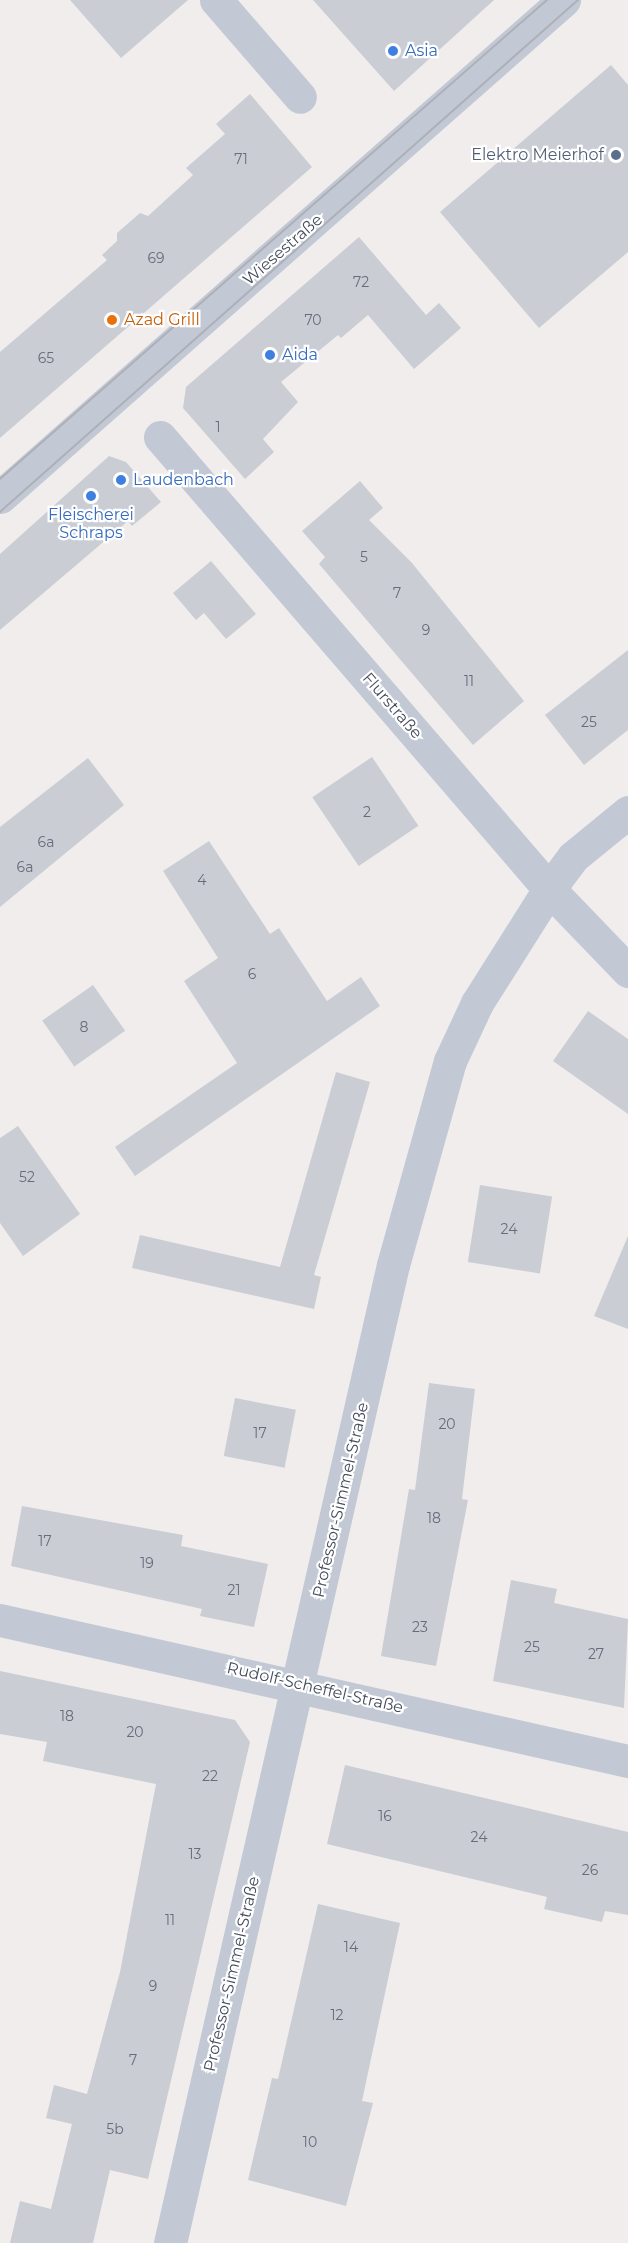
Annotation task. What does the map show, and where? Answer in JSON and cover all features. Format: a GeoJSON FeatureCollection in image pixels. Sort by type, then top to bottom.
{"type":"FeatureCollection","features":[{"type":"Feature","properties":{"kind":"street"},"geometry":{"type":"LineString","coordinates":[[216,0],[300,97]]}},
{"type":"Feature","properties":{"kind":"street","name":"Wiesestraße"},"geometry":{"type":"LineString","coordinates":[[0,497],[564,0]]}},
{"type":"Feature","properties":{"kind":"street","name":"Flurstraße"},"geometry":{"type":"LineString","coordinates":[[160,437],[549,889],[628,971]]}},
{"type":"Feature","properties":{"kind":"street","name":"Professor-Simmel-Straße"},"geometry":{"type":"LineString","coordinates":[[170,2243],[393,1265],[450,1061],[477,1003],[549,889],[573,857],[628,812]]}},
{"type":"Feature","properties":{"kind":"street","name":"Rudolf-Scheffel-Straße"},"geometry":{"type":"LineString","coordinates":[[0,1620],[299,1683],[628,1761]]}},
{"type":"Feature","properties":{"kind":"building"},"geometry":{"type":"Polygon","coordinates":[[[70,0],[188,0],[121,58],[70,0]]]}},
{"type":"Feature","properties":{"kind":"building"},"geometry":{"type":"Polygon","coordinates":[[[313,0],[494,0],[394,91],[313,0]]]}},
{"type":"Feature","properties":{"kind":"building"},"geometry":{"type":"Polygon","coordinates":[[[611,65],[628,85],[628,252],[539,328],[440,212],[611,65]]]}},
{"type":"Feature","properties":{"kind":"building"},"geometry":{"type":"Polygon","coordinates":[[[250,94],[312,167],[0,438],[0,352],[107,260],[102,255],[117,241],[117,233],[140,213],[148,216],[193,175],[186,168],[225,134],[216,124],[250,94]]]}},
{"type":"Feature","properties":{"kind":"building"},"geometry":{"type":"Polygon","coordinates":[[[359,237],[426,315],[439,303],[461,328],[414,369],[368,315],[341,338],[338,335],[281,382],[298,402],[263,439],[274,452],[245,479],[183,408],[186,387],[359,237]]]}},
{"type":"Feature","properties":{"kind":"building"},"geometry":{"type":"Polygon","coordinates":[[[109,456],[126,462],[161,502],[132,526],[128,521],[0,630],[0,554],[109,456]]]}},
{"type":"Feature","properties":{"kind":"building"},"geometry":{"type":"Polygon","coordinates":[[[360,481],[383,508],[369,520],[412,563],[524,701],[473,745],[319,564],[325,557],[302,531],[360,481]]]}},
{"type":"Feature","properties":{"kind":"building"},"geometry":{"type":"Polygon","coordinates":[[[211,561],[256,614],[226,639],[204,613],[196,620],[173,593],[211,561]]]}},
{"type":"Feature","properties":{"kind":"building"},"geometry":{"type":"Polygon","coordinates":[[[628,650],[628,730],[584,765],[545,715],[628,650]]]}},
{"type":"Feature","properties":{"kind":"building"},"geometry":{"type":"Polygon","coordinates":[[[372,757],[418,826],[359,866],[312,797],[372,757]]]}},
{"type":"Feature","properties":{"kind":"building"},"geometry":{"type":"Polygon","coordinates":[[[88,758],[124,805],[0,907],[0,827],[88,758]]]}},
{"type":"Feature","properties":{"kind":"building"},"geometry":{"type":"Polygon","coordinates":[[[209,841],[270,934],[279,928],[327,1001],[361,977],[380,1006],[135,1176],[115,1147],[237,1063],[184,981],[218,958],[163,871],[209,841]]]}},
{"type":"Feature","properties":{"kind":"building"},"geometry":{"type":"Polygon","coordinates":[[[93,985],[125,1031],[74,1066],[42,1021],[93,985]]]}},
{"type":"Feature","properties":{"kind":"building"},"geometry":{"type":"Polygon","coordinates":[[[588,1011],[628,1039],[628,1114],[553,1061],[588,1011]]]}},
{"type":"Feature","properties":{"kind":"building"},"geometry":{"type":"Polygon","coordinates":[[[336,1072],[370,1082],[314,1275],[321,1277],[314,1309],[132,1268],[140,1235],[280,1267],[336,1072]]]}},
{"type":"Feature","properties":{"kind":"building"},"geometry":{"type":"Polygon","coordinates":[[[18,1126],[80,1214],[23,1256],[0,1223],[0,1138],[18,1126]]]}},
{"type":"Feature","properties":{"kind":"building"},"geometry":{"type":"Polygon","coordinates":[[[480,1185],[552,1196],[540,1273],[468,1262],[480,1185]]]}},
{"type":"Feature","properties":{"kind":"building"},"geometry":{"type":"Polygon","coordinates":[[[628,1236],[628,1329],[594,1316],[628,1236]]]}},
{"type":"Feature","properties":{"kind":"building"},"geometry":{"type":"Polygon","coordinates":[[[429,1383],[475,1389],[462,1499],[468,1500],[436,1666],[381,1656],[409,1489],[415,1490],[429,1383]]]}},
{"type":"Feature","properties":{"kind":"building"},"geometry":{"type":"Polygon","coordinates":[[[235,1398],[296,1410],[285,1468],[224,1456],[235,1398]]]}},
{"type":"Feature","properties":{"kind":"building"},"geometry":{"type":"Polygon","coordinates":[[[22,1506],[183,1535],[181,1546],[268,1564],[254,1627],[200,1616],[202,1609],[11,1566],[22,1506]]]}},
{"type":"Feature","properties":{"kind":"building"},"geometry":{"type":"Polygon","coordinates":[[[511,1580],[557,1589],[554,1603],[628,1619],[624,1708],[493,1681],[511,1580]]]}},
{"type":"Feature","properties":{"kind":"building"},"geometry":{"type":"Polygon","coordinates":[[[0,1671],[235,1720],[250,1742],[148,2179],[110,2170],[93,2243],[10,2243],[20,2201],[51,2209],[72,2124],[46,2118],[54,2085],[87,2094],[120,1972],[156,1784],[43,1761],[47,1742],[0,1734],[0,1671]]]}},
{"type":"Feature","properties":{"kind":"building"},"geometry":{"type":"Polygon","coordinates":[[[345,1765],[628,1832],[628,1915],[605,1911],[602,1922],[544,1909],[547,1897],[327,1844],[345,1765]]]}},
{"type":"Feature","properties":{"kind":"building"},"geometry":{"type":"Polygon","coordinates":[[[318,1904],[400,1923],[362,2101],[373,2103],[346,2206],[248,2180],[272,2078],[278,2079],[318,1904]]]}},
{"type":"Feature","properties":{"kind":"tram line"},"geometry":{"type":"LineString","coordinates":[[0,479],[547,0]]}},
{"type":"Feature","properties":{"kind":"tram line"},"geometry":{"type":"LineString","coordinates":[[0,512],[578,0]]}},
{"type":"Feature","properties":{"kind":"place","name":"Asia"},"geometry":{"type":"Point","coordinates":[393,51]}},
{"type":"Feature","properties":{"kind":"place","name":"Elektro Meierhof"},"geometry":{"type":"Point","coordinates":[616,155]}},
{"type":"Feature","properties":{"kind":"place","name":"Azad Grill"},"geometry":{"type":"Point","coordinates":[112,320]}},
{"type":"Feature","properties":{"kind":"place","name":"Aida"},"geometry":{"type":"Point","coordinates":[270,355]}},
{"type":"Feature","properties":{"kind":"place","name":"Laudenbach"},"geometry":{"type":"Point","coordinates":[121,480]}},
{"type":"Feature","properties":{"kind":"place","name":"Fleischerei Schraps"},"geometry":{"type":"Point","coordinates":[91,496]}}]}
